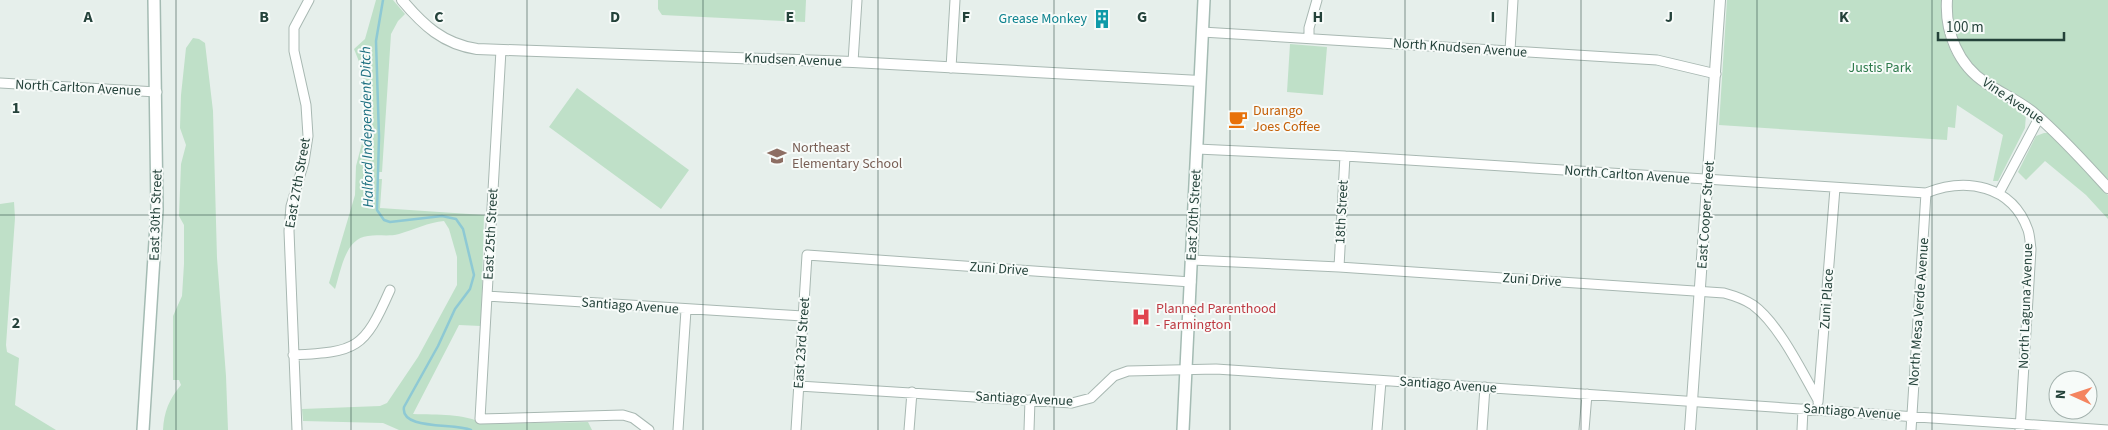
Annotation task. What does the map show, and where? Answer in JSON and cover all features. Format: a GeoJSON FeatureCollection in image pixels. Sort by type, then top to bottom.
{"type":"FeatureCollection","features":[{"type":"Feature","properties":{"kind":"main road","name":"East 30th Street"},"geometry":{"type":"LineString","coordinates":[[143,430],[157,225],[154,0]]}},
{"type":"Feature","properties":{"kind":"main road","name":"East 20th Street"},"geometry":{"type":"LineString","coordinates":[[1183,430],[1204,0]]}},
{"type":"Feature","properties":{"kind":"street","name":"East 27th Street"},"geometry":{"type":"LineString","coordinates":[[297,430],[289,231],[291,206],[304,162],[308,136],[306,105],[293,42],[294,28],[309,0]]}},
{"type":"Feature","properties":{"kind":"street","name":"Knudsen Avenue"},"geometry":{"type":"LineString","coordinates":[[402,0],[428,29],[448,41],[467,48],[853,62],[1200,81]]}},
{"type":"Feature","properties":{"kind":"street"},"geometry":{"type":"LineString","coordinates":[[853,62],[857,0]]}},
{"type":"Feature","properties":{"kind":"street"},"geometry":{"type":"LineString","coordinates":[[951,68],[955,0]]}},
{"type":"Feature","properties":{"kind":"street"},"geometry":{"type":"LineString","coordinates":[[1308,38],[1317,0]]}},
{"type":"Feature","properties":{"kind":"street"},"geometry":{"type":"LineString","coordinates":[[1510,51],[1514,0]]}},
{"type":"Feature","properties":{"kind":"street","name":"East Cooper Street"},"geometry":{"type":"LineString","coordinates":[[1690,430],[1709,180],[1720,0]]}},
{"type":"Feature","properties":{"kind":"street","name":"Vine Avenue"},"geometry":{"type":"LineString","coordinates":[[1947,0],[1947,20],[1951,36],[1957,51],[1966,65],[1982,81],[2024,105],[2056,131],[2108,188]]}},
{"type":"Feature","properties":{"kind":"street","name":"North Knudsen Avenue"},"geometry":{"type":"LineString","coordinates":[[1202,32],[1657,60],[1716,74]]}},
{"type":"Feature","properties":{"kind":"street","name":"East 25th Street"},"geometry":{"type":"LineString","coordinates":[[501,50],[480,419],[623,415],[633,418],[649,430]]}},
{"type":"Feature","properties":{"kind":"street","name":"North Carlton Avenue"},"geometry":{"type":"LineString","coordinates":[[0,84],[156,92]]}},
{"type":"Feature","properties":{"kind":"street"},"geometry":{"type":"LineString","coordinates":[[1999,193],[2040,118]]}},
{"type":"Feature","properties":{"kind":"street","name":"North Carlton Avenue"},"geometry":{"type":"LineString","coordinates":[[1197,149],[1345,156],[1926,194],[1943,186],[1962,184],[1978,186],[1999,193]]}},
{"type":"Feature","properties":{"kind":"street","name":"18th Street"},"geometry":{"type":"LineString","coordinates":[[1339,267],[1345,156]]}},
{"type":"Feature","properties":{"kind":"street","name":"Zuni Place"},"geometry":{"type":"LineString","coordinates":[[1817,410],[1835,188]]}},
{"type":"Feature","properties":{"kind":"street","name":"North Laguna Avenue"},"geometry":{"type":"LineString","coordinates":[[1999,193],[2020,214],[2028,230],[2031,249],[2020,427]]}},
{"type":"Feature","properties":{"kind":"street","name":"North Mesa Verde Avenue"},"geometry":{"type":"LineString","coordinates":[[1911,430],[1926,194]]}},
{"type":"Feature","properties":{"kind":"street","name":"Zuni Drive"},"geometry":{"type":"LineString","coordinates":[[807,255],[1191,282]]}},
{"type":"Feature","properties":{"kind":"street","name":"East 23rd Street"},"geometry":{"type":"LineString","coordinates":[[796,430],[807,255]]}},
{"type":"Feature","properties":{"kind":"street","name":"Zuni Drive"},"geometry":{"type":"LineString","coordinates":[[1192,260],[1339,267],[1724,293],[1740,298],[1754,306],[1770,322],[1818,400]]}},
{"type":"Feature","properties":{"kind":"street"},"geometry":{"type":"LineString","coordinates":[[293,354],[332,353],[352,347],[367,335],[390,290]]}},
{"type":"Feature","properties":{"kind":"street","name":"Santiago Avenue"},"geometry":{"type":"LineString","coordinates":[[487,296],[803,316]]}},
{"type":"Feature","properties":{"kind":"street"},"geometry":{"type":"LineString","coordinates":[[678,430],[686,310]]}},
{"type":"Feature","properties":{"kind":"street","name":"Santiago Avenue"},"geometry":{"type":"LineString","coordinates":[[799,386],[1079,402],[1091,398],[1114,376],[1128,371],[1216,369],[1912,416],[2020,427],[2108,430]]}},
{"type":"Feature","properties":{"kind":"street"},"geometry":{"type":"LineString","coordinates":[[1377,430],[1381,381]]}},
{"type":"Feature","properties":{"kind":"street"},"geometry":{"type":"LineString","coordinates":[[1482,430],[1485,388]]}},
{"type":"Feature","properties":{"kind":"street"},"geometry":{"type":"LineString","coordinates":[[909,430],[912,392]]}},
{"type":"Feature","properties":{"kind":"street"},"geometry":{"type":"LineString","coordinates":[[1584,430],[1587,394]]}},
{"type":"Feature","properties":{"kind":"street"},"geometry":{"type":"LineString","coordinates":[[1029,430],[1030,400]]}},
{"type":"Feature","properties":{"kind":"street"},"geometry":{"type":"LineString","coordinates":[[1802,430],[1803,409]]}},
{"type":"Feature","properties":{"kind":"green space"},"geometry":{"type":"Polygon","coordinates":[[[376,0],[393,0],[405,14],[398,21],[391,34],[382,172],[379,172],[379,179],[382,179],[380,208],[484,215],[481,326],[459,325],[413,414],[459,416],[485,424],[588,422],[592,430],[399,430],[383,423],[303,421],[302,409],[380,406],[387,403],[418,357],[457,285],[457,257],[449,229],[444,221],[427,224],[395,235],[372,235],[360,238],[345,256],[335,289],[329,283],[355,195],[356,166],[366,128],[366,98],[362,69],[354,49],[365,39],[376,0]]]}},
{"type":"Feature","properties":{"kind":"green space"},"geometry":{"type":"Polygon","coordinates":[[[658,0],[806,0],[805,22],[662,15],[658,9],[658,0]]]}},
{"type":"Feature","properties":{"kind":"green space","name":"Justis Park"},"geometry":{"type":"Polygon","coordinates":[[[1727,0],[1942,0],[1946,40],[1953,55],[1963,69],[1989,91],[2023,110],[2026,114],[2025,128],[1998,181],[1993,181],[2003,135],[1957,105],[1955,128],[1948,127],[1947,140],[1719,125],[1727,0]]]}},
{"type":"Feature","properties":{"kind":"green space"},"geometry":{"type":"Polygon","coordinates":[[[1952,0],[2108,0],[2108,181],[2041,112],[1993,82],[1974,66],[1961,47],[1957,36],[1952,13],[1952,0]]]}},
{"type":"Feature","properties":{"kind":"green space"},"geometry":{"type":"Polygon","coordinates":[[[193,38],[205,43],[213,111],[217,258],[228,430],[163,430],[168,406],[173,395],[181,385],[179,380],[173,380],[173,316],[182,296],[184,264],[184,225],[179,216],[181,164],[186,145],[180,128],[181,95],[186,48],[193,38]]]}},
{"type":"Feature","properties":{"kind":"green space"},"geometry":{"type":"Polygon","coordinates":[[[1290,44],[1327,47],[1323,95],[1287,92],[1290,44]]]}},
{"type":"Feature","properties":{"kind":"green space"},"geometry":{"type":"Polygon","coordinates":[[[577,88],[689,170],[661,209],[549,127],[577,88]]]}},
{"type":"Feature","properties":{"kind":"green space"},"geometry":{"type":"Polygon","coordinates":[[[2050,133],[2108,195],[2108,219],[2086,195],[2045,161],[2026,180],[2018,172],[2036,136],[2050,133]]]}},
{"type":"Feature","properties":{"kind":"green space"},"geometry":{"type":"Polygon","coordinates":[[[14,202],[15,218],[6,345],[7,352],[19,358],[15,405],[56,430],[0,430],[0,204],[14,202]]]}},
{"type":"Feature","properties":{"kind":"waterway","name":"Halford Independent Ditch"},"geometry":{"type":"LineString","coordinates":[[383,0],[376,41],[379,137],[377,210],[384,220],[390,222],[442,216],[456,219],[463,229],[474,275],[470,289],[455,309],[438,346],[404,407],[405,414],[410,419],[419,423],[471,430]]}},
{"type":"Feature","properties":{"kind":"place","name":"Grease Monkey"},"geometry":{"type":"Point","coordinates":[1102,19]}},
{"type":"Feature","properties":{"kind":"place","name":"Durango Joes Coffee"},"geometry":{"type":"Point","coordinates":[1238,119]}},
{"type":"Feature","properties":{"kind":"place","name":"Northeast Elementary School"},"geometry":{"type":"Point","coordinates":[777,156]}},
{"type":"Feature","properties":{"kind":"place","name":"Planned Parenthood - Farmington"},"geometry":{"type":"Point","coordinates":[1141,317]}}]}
